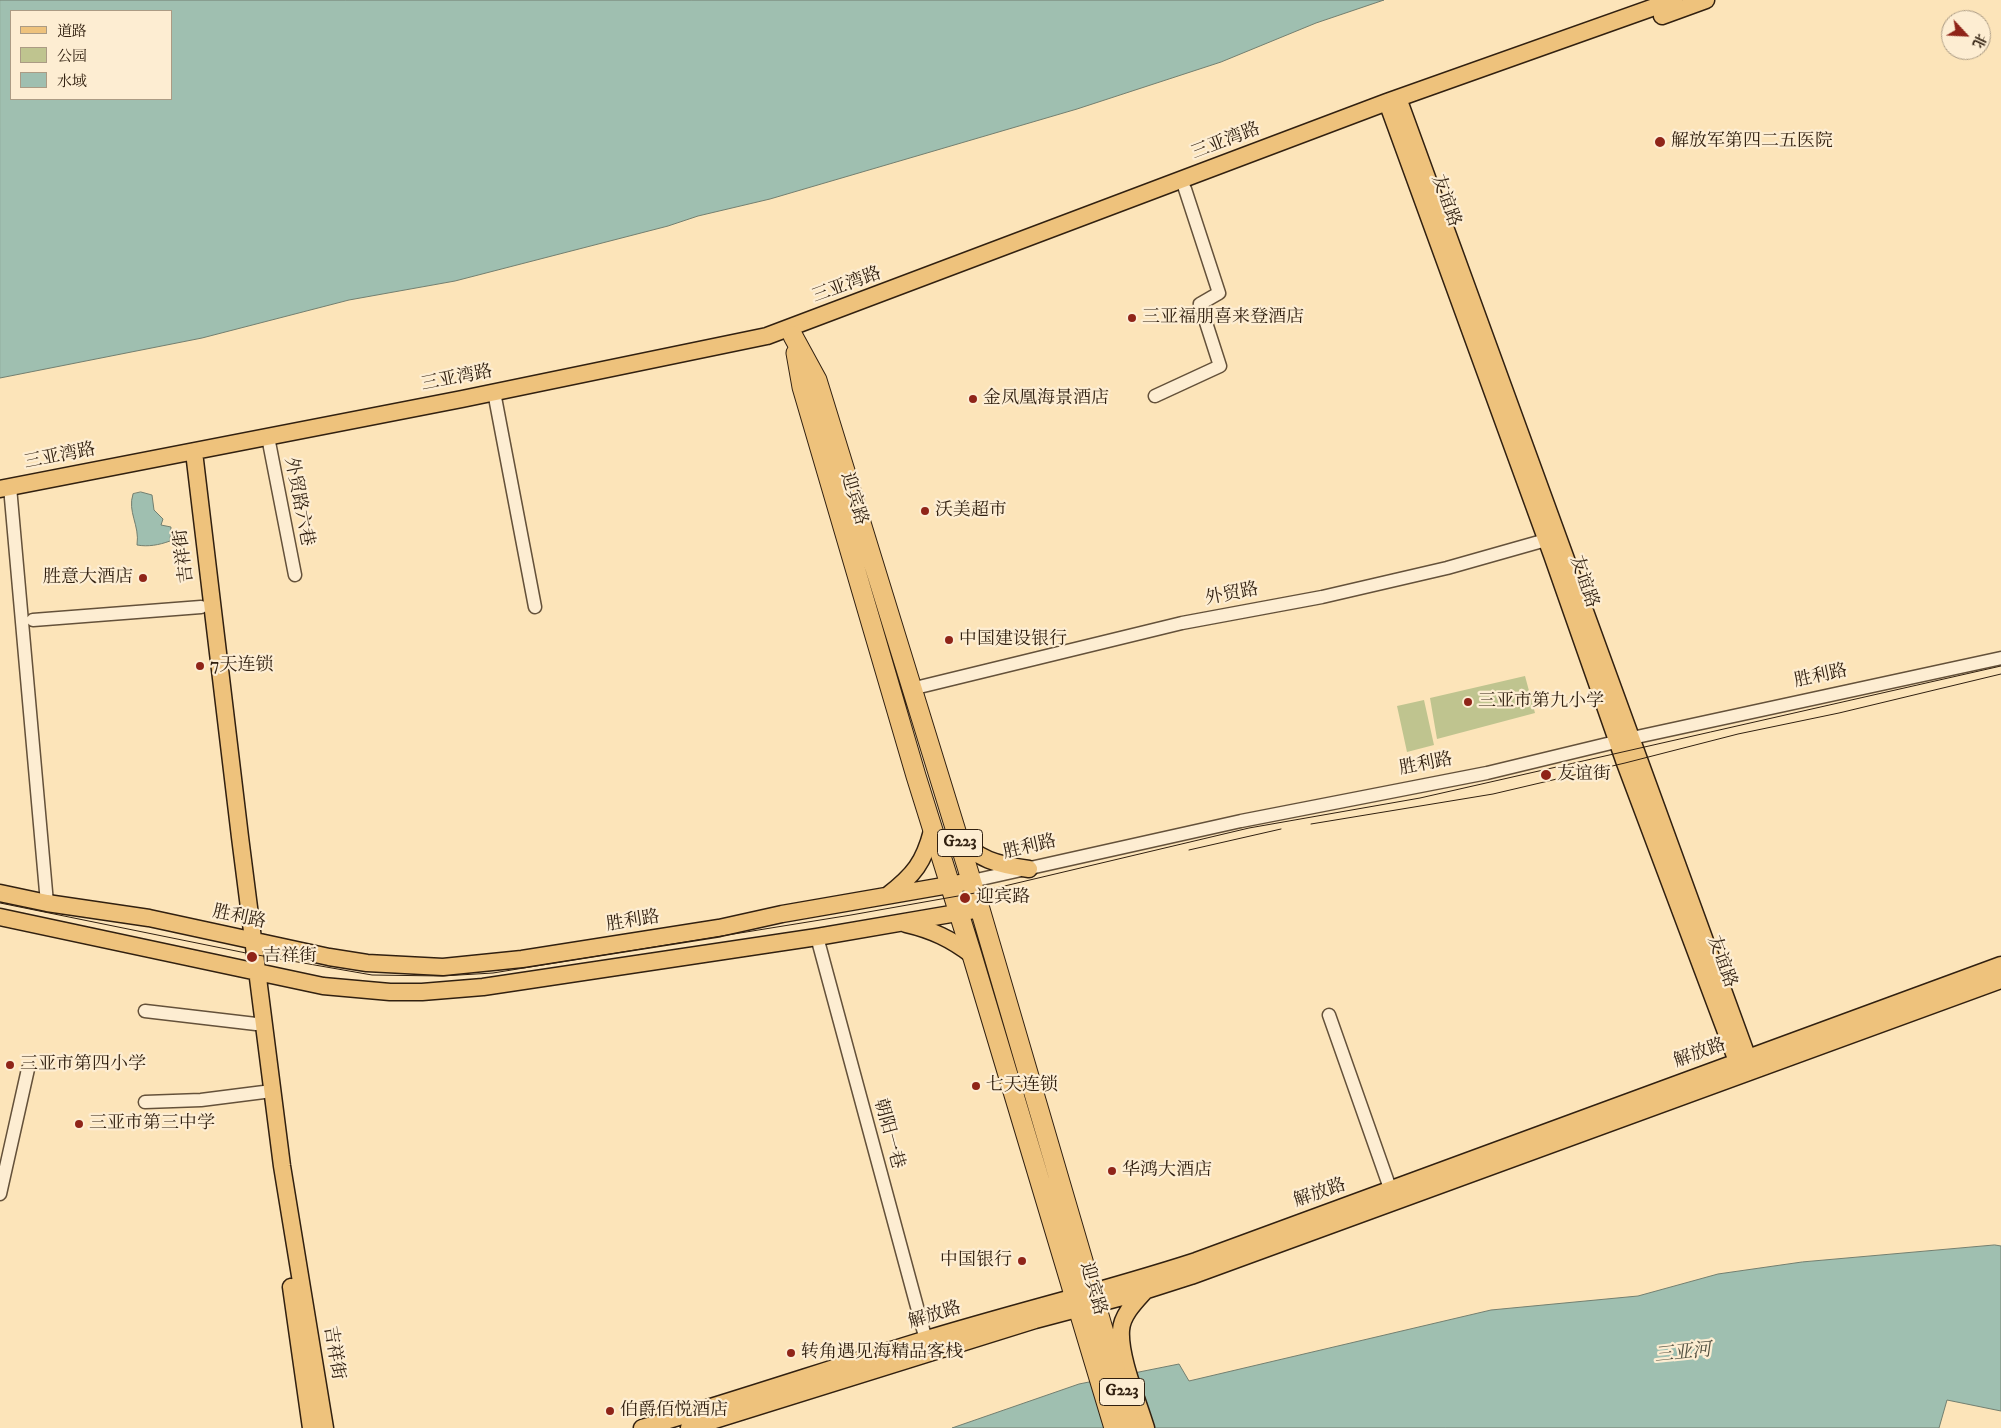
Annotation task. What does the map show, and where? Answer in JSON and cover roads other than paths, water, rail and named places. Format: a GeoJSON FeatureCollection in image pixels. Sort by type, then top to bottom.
{"type":"FeatureCollection","features":[{"type":"Feature","properties":{"kind":"highway","name":"迎宾路"},"geometry":{"type":"LineString","coordinates":[[792,332],[816,380],[972,881],[1095,1298],[1117,1355]]}},
{"type":"Feature","properties":{"kind":"highway","name":"迎宾路"},"geometry":{"type":"LineString","coordinates":[[792,332],[802,388],[932,831],[972,956],[1114,1428]]}},
{"type":"Feature","properties":{"kind":"highway","name":"G223"},"geometry":{"type":"LineString","coordinates":[[1117,1355],[1132,1428]]}},
{"type":"Feature","properties":{"kind":"main road","name":"三亚湾路"},"geometry":{"type":"LineString","coordinates":[[792,332],[1674,0]]}},
{"type":"Feature","properties":{"kind":"main road","name":"三亚湾路"},"geometry":{"type":"LineString","coordinates":[[5,488],[792,332],[1186,189],[1394,105],[1706,0]]}},
{"type":"Feature","properties":{"kind":"main road","name":"友谊路"},"geometry":{"type":"LineString","coordinates":[[1394,105],[1745,1066]]}},
{"type":"Feature","properties":{"kind":"main road","name":"吉祥街"},"geometry":{"type":"LineString","coordinates":[[189,453],[193,548],[249,940]]}},
{"type":"Feature","properties":{"kind":"main road","name":"吉祥街"},"geometry":{"type":"LineString","coordinates":[[189,453],[204,546],[253,972],[282,1166],[325,1428]]}},
{"type":"Feature","properties":{"kind":"main road"},"geometry":{"type":"LineString","coordinates":[[885,897],[912,875],[921,863],[932,831]]}},
{"type":"Feature","properties":{"kind":"main road"},"geometry":{"type":"LineString","coordinates":[[956,831],[973,852],[985,859],[999,864],[1029,869]]}},
{"type":"Feature","properties":{"kind":"main road","name":"胜利路"},"geometry":{"type":"LineString","coordinates":[[0,892],[47,903],[149,918],[329,957],[367,963],[443,967],[522,959],[719,928],[791,912],[972,881]]}},
{"type":"Feature","properties":{"kind":"main road"},"geometry":{"type":"LineString","coordinates":[[0,917],[323,986],[390,992],[450,990],[817,937],[980,908]]}},
{"type":"Feature","properties":{"kind":"main road"},"geometry":{"type":"LineString","coordinates":[[899,923],[936,932],[956,942],[972,956]]}},
{"type":"Feature","properties":{"kind":"main road","name":"解放路"},"geometry":{"type":"LineString","coordinates":[[642,1428],[926,1340],[1095,1298],[1145,1291],[1745,1066],[2001,965]]}},
{"type":"Feature","properties":{"kind":"main road","name":"吉祥街"},"geometry":{"type":"LineString","coordinates":[[253,972],[256,1024],[264,1092],[311,1428]]}},
{"type":"Feature","properties":{"kind":"main road","name":"解放路"},"geometry":{"type":"LineString","coordinates":[[1095,1298],[1137,1280],[1196,1261],[1745,1066],[2001,980]]}},
{"type":"Feature","properties":{"kind":"main road"},"geometry":{"type":"LineString","coordinates":[[1145,1291],[1126,1315],[1121,1329],[1117,1355],[1146,1428]]}},
{"type":"Feature","properties":{"kind":"main road","name":"解放路"},"geometry":{"type":"LineString","coordinates":[[689,1428],[1016,1326],[1076,1303]]}},
{"type":"Feature","properties":{"kind":"street"},"geometry":{"type":"LineString","coordinates":[[1155,396],[1220,366],[1200,304],[1219,293],[1186,189]]}},
{"type":"Feature","properties":{"kind":"street"},"geometry":{"type":"LineString","coordinates":[[494,392],[535,607]]}},
{"type":"Feature","properties":{"kind":"street","name":"外贸路六巷"},"geometry":{"type":"LineString","coordinates":[[268,437],[295,575]]}},
{"type":"Feature","properties":{"kind":"street"},"geometry":{"type":"LineString","coordinates":[[5,488],[47,903]]}},
{"type":"Feature","properties":{"kind":"street","name":"外贸路"},"geometry":{"type":"LineString","coordinates":[[911,689],[1182,623],[1322,597],[1419,574],[1553,538]]}},
{"type":"Feature","properties":{"kind":"street"},"geometry":{"type":"LineString","coordinates":[[33,620],[201,607]]}},
{"type":"Feature","properties":{"kind":"street","name":"胜利路"},"geometry":{"type":"LineString","coordinates":[[972,881],[1241,821],[1487,773],[1625,740],[2001,658]]}},
{"type":"Feature","properties":{"kind":"street","name":"朝阳一巷"},"geometry":{"type":"LineString","coordinates":[[817,937],[926,1340]]}},
{"type":"Feature","properties":{"kind":"street"},"geometry":{"type":"LineString","coordinates":[[145,1011],[256,1024]]}},
{"type":"Feature","properties":{"kind":"street"},"geometry":{"type":"LineString","coordinates":[[1329,1015],[1391,1191]]}},
{"type":"Feature","properties":{"kind":"street"},"geometry":{"type":"LineString","coordinates":[[0,1194],[28,1069]]}},
{"type":"Feature","properties":{"kind":"street"},"geometry":{"type":"LineString","coordinates":[[145,1102],[201,1100],[264,1092]]}},
{"type":"Feature","properties":{"kind":"water"},"geometry":{"type":"Polygon","coordinates":[[[0,0],[1384,0],[1316,23],[1221,62],[1077,109],[770,199],[698,216],[668,226],[455,281],[349,300],[202,338],[0,378],[0,0]]]}},
{"type":"Feature","properties":{"kind":"water"},"geometry":{"type":"Polygon","coordinates":[[[141,492],[152,495],[154,510],[163,519],[161,525],[171,527],[170,541],[154,545],[137,545],[137,531],[132,513],[132,501],[133,494],[141,492]]]}},
{"type":"Feature","properties":{"kind":"water","name":"三亚河"},"geometry":{"type":"Polygon","coordinates":[[[2001,1246],[2001,1411],[1947,1400],[1939,1428],[952,1428],[1079,1384],[1179,1364],[1189,1381],[1491,1310],[1638,1296],[1718,1274],[1802,1262],[2001,1246]]]}},
{"type":"Feature","properties":{"kind":"tram line"},"geometry":{"type":"LineString","coordinates":[[0,903],[246,953],[372,975],[442,976],[493,973],[975,893],[1249,828],[1420,798],[2001,666]]}},
{"type":"Feature","properties":{"kind":"tram line"},"geometry":{"type":"LineString","coordinates":[[1311,824],[1493,794],[1738,734],[1839,713],[2001,674]]}},
{"type":"Feature","properties":{"kind":"tram line"},"geometry":{"type":"LineString","coordinates":[[1189,850],[1281,829]]}},
{"type":"Feature","properties":{"kind":"place","name":"解放军第四二五医院"},"geometry":{"type":"Point","coordinates":[1660,142]}},
{"type":"Feature","properties":{"kind":"place","name":"三亚福朋喜来登酒店"},"geometry":{"type":"Point","coordinates":[1132,318]}},
{"type":"Feature","properties":{"kind":"place","name":"金凤凰海景酒店"},"geometry":{"type":"Point","coordinates":[973,399]}},
{"type":"Feature","properties":{"kind":"place","name":"沃美超市"},"geometry":{"type":"Point","coordinates":[925,511]}},
{"type":"Feature","properties":{"kind":"place","name":"胜意大酒店"},"geometry":{"type":"Point","coordinates":[143,578]}},
{"type":"Feature","properties":{"kind":"place","name":"中国建设银行"},"geometry":{"type":"Point","coordinates":[949,640]}},
{"type":"Feature","properties":{"kind":"place","name":"7天连锁"},"geometry":{"type":"Point","coordinates":[200,666]}},
{"type":"Feature","properties":{"kind":"place","name":"三亚市第九小学"},"geometry":{"type":"Point","coordinates":[1468,702]}},
{"type":"Feature","properties":{"kind":"place","name":"友谊街"},"geometry":{"type":"Point","coordinates":[1546,775]}},
{"type":"Feature","properties":{"kind":"place","name":"迎宾路"},"geometry":{"type":"Point","coordinates":[965,898]}},
{"type":"Feature","properties":{"kind":"place","name":"吉祥街"},"geometry":{"type":"Point","coordinates":[252,957]}},
{"type":"Feature","properties":{"kind":"place","name":"三亚市第四小学"},"geometry":{"type":"Point","coordinates":[10,1065]}},
{"type":"Feature","properties":{"kind":"place","name":"七天连锁"},"geometry":{"type":"Point","coordinates":[976,1086]}},
{"type":"Feature","properties":{"kind":"place","name":"三亚市第三中学"},"geometry":{"type":"Point","coordinates":[79,1124]}},
{"type":"Feature","properties":{"kind":"place","name":"华鸿大酒店"},"geometry":{"type":"Point","coordinates":[1112,1171]}},
{"type":"Feature","properties":{"kind":"place","name":"中国银行"},"geometry":{"type":"Point","coordinates":[1022,1261]}},
{"type":"Feature","properties":{"kind":"place","name":"转角遇见海精品客栈"},"geometry":{"type":"Point","coordinates":[791,1353]}},
{"type":"Feature","properties":{"kind":"place","name":"伯爵佰悦酒店"},"geometry":{"type":"Point","coordinates":[610,1411]}}]}
